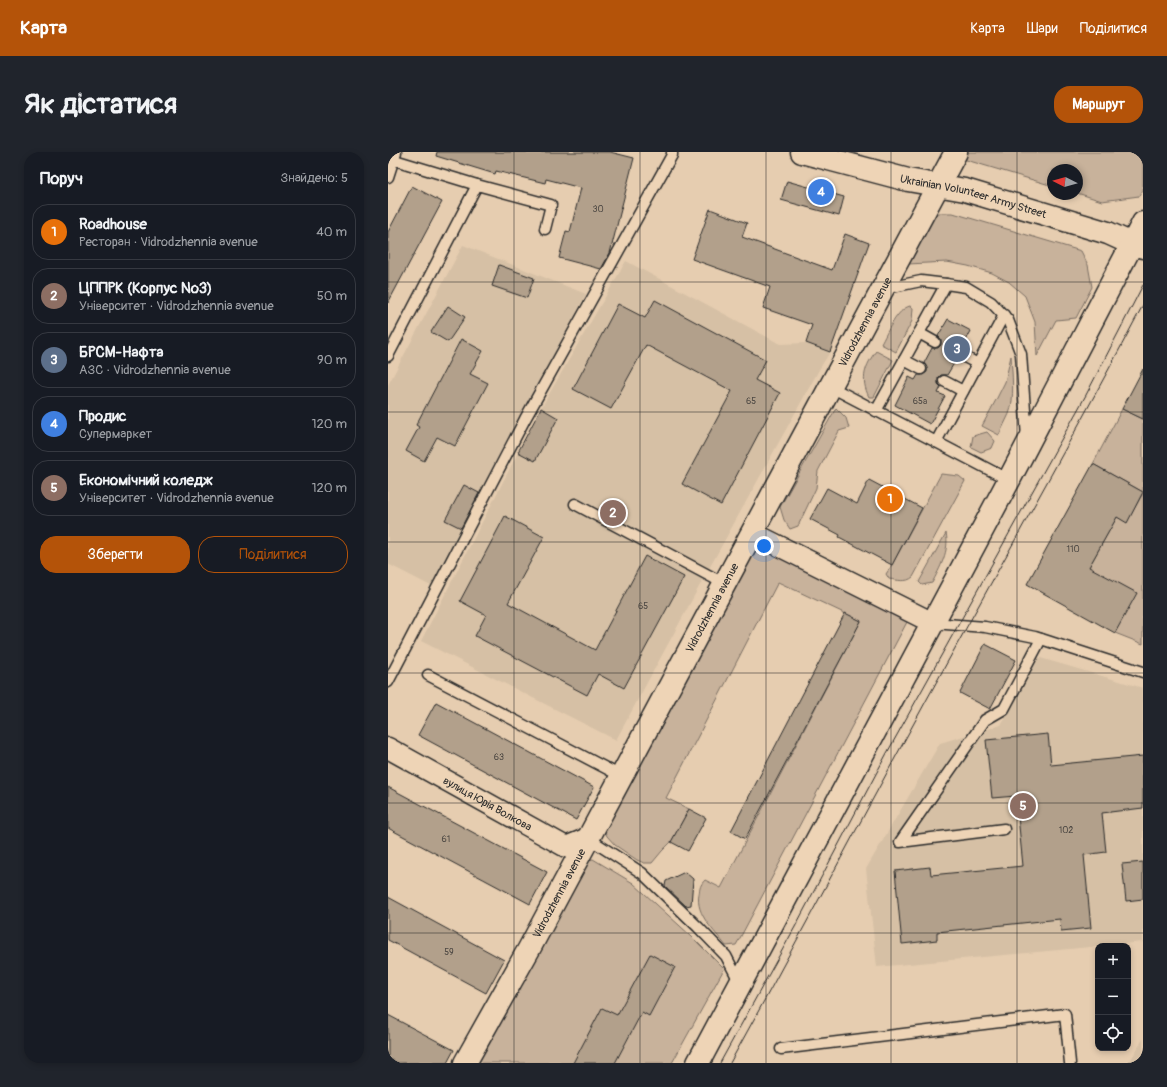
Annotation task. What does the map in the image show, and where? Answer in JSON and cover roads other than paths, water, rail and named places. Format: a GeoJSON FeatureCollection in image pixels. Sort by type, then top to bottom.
{"type":"FeatureCollection","features":[{"type":"Feature","properties":{"kind":"main road","name":"Ukrainian Volunteer Army Street"},"geometry":{"type":"LineString","coordinates":[[802,152],[908,180],[965,190],[1101,230],[1138,245]]}},
{"type":"Feature","properties":{"kind":"main road","name":"Vidrodzhennia avenue"},"geometry":{"type":"LineString","coordinates":[[465,1063],[529,948],[753,533],[956,152]]}},
{"type":"Feature","properties":{"kind":"main road"},"geometry":{"type":"LineString","coordinates":[[698,1063],[1027,445],[1138,245],[1143,223]]}},
{"type":"Feature","properties":{"kind":"street"},"geometry":{"type":"LineString","coordinates":[[753,533],[933,623]]}},
{"type":"Feature","properties":{"kind":"street","name":"вулиця Юрія Волкова"},"geometry":{"type":"LineString","coordinates":[[388,748],[566,847],[588,838]]}},
{"type":"Feature","properties":{"kind":"lane"},"geometry":{"type":"LineString","coordinates":[[388,682],[525,419],[672,155],[672,152]]}},
{"type":"Feature","properties":{"kind":"lane"},"geometry":{"type":"LineString","coordinates":[[388,177],[392,157],[477,185],[551,205],[545,229]]}},
{"type":"Feature","properties":{"kind":"lane"},"geometry":{"type":"LineString","coordinates":[[388,356],[477,185]]}},
{"type":"Feature","properties":{"kind":"lane"},"geometry":{"type":"LineString","coordinates":[[883,289],[921,281],[966,287],[991,302],[1004,315],[1008,320],[1021,354],[1027,445]]}},
{"type":"Feature","properties":{"kind":"lane"},"geometry":{"type":"LineString","coordinates":[[876,411],[946,284]]}},
{"type":"Feature","properties":{"kind":"lane"},"geometry":{"type":"LineString","coordinates":[[936,442],[1004,315]]}},
{"type":"Feature","properties":{"kind":"lane"},"geometry":{"type":"LineString","coordinates":[[919,333],[936,342]]}},
{"type":"Feature","properties":{"kind":"lane"},"geometry":{"type":"LineString","coordinates":[[959,354],[978,364]]}},
{"type":"Feature","properties":{"kind":"lane"},"geometry":{"type":"LineString","coordinates":[[904,360],[921,369]]}},
{"type":"Feature","properties":{"kind":"lane"},"geometry":{"type":"LineString","coordinates":[[944,381],[963,391]]}},
{"type":"Feature","properties":{"kind":"lane"},"geometry":{"type":"LineString","coordinates":[[831,387],[1009,480]]}},
{"type":"Feature","properties":{"kind":"lane"},"geometry":{"type":"LineString","coordinates":[[575,504],[725,584]]}},
{"type":"Feature","properties":{"kind":"lane"},"geometry":{"type":"LineString","coordinates":[[933,623],[985,627],[1041,639],[1143,672]]}},
{"type":"Feature","properties":{"kind":"lane"},"geometry":{"type":"LineString","coordinates":[[1004,829],[900,842],[985,720],[1004,709],[1041,639]]}},
{"type":"Feature","properties":{"kind":"lane"},"geometry":{"type":"LineString","coordinates":[[428,675],[621,776]]}},
{"type":"Feature","properties":{"kind":"lane"},"geometry":{"type":"LineString","coordinates":[[588,838],[642,873],[726,956],[740,983]]}},
{"type":"Feature","properties":{"kind":"lane"},"geometry":{"type":"LineString","coordinates":[[781,1049],[1065,1014],[1070,1063]]}},
{"type":"Feature","properties":{"kind":"tram line"},"geometry":{"type":"LineString","coordinates":[[720,1063],[795,927],[887,753],[1086,395],[1143,285]]}},
{"type":"Feature","properties":{"kind":"tram line"},"geometry":{"type":"LineString","coordinates":[[730,1063],[1143,305]]}},
{"type":"Feature","properties":{"kind":"place","name":"Продис"},"geometry":{"type":"Point","coordinates":[821,192]}},
{"type":"Feature","properties":{"kind":"place","name":"БРСМ-Нафта"},"geometry":{"type":"Point","coordinates":[957,349]}},
{"type":"Feature","properties":{"kind":"place","name":"Roadhouse"},"geometry":{"type":"Point","coordinates":[890,499]}},
{"type":"Feature","properties":{"kind":"place","name":"ЦППРК (Корпус №3)"},"geometry":{"type":"Point","coordinates":[613,513]}},
{"type":"Feature","properties":{"kind":"place","name":"Економічний коледж"},"geometry":{"type":"Point","coordinates":[1023,806]}}]}
